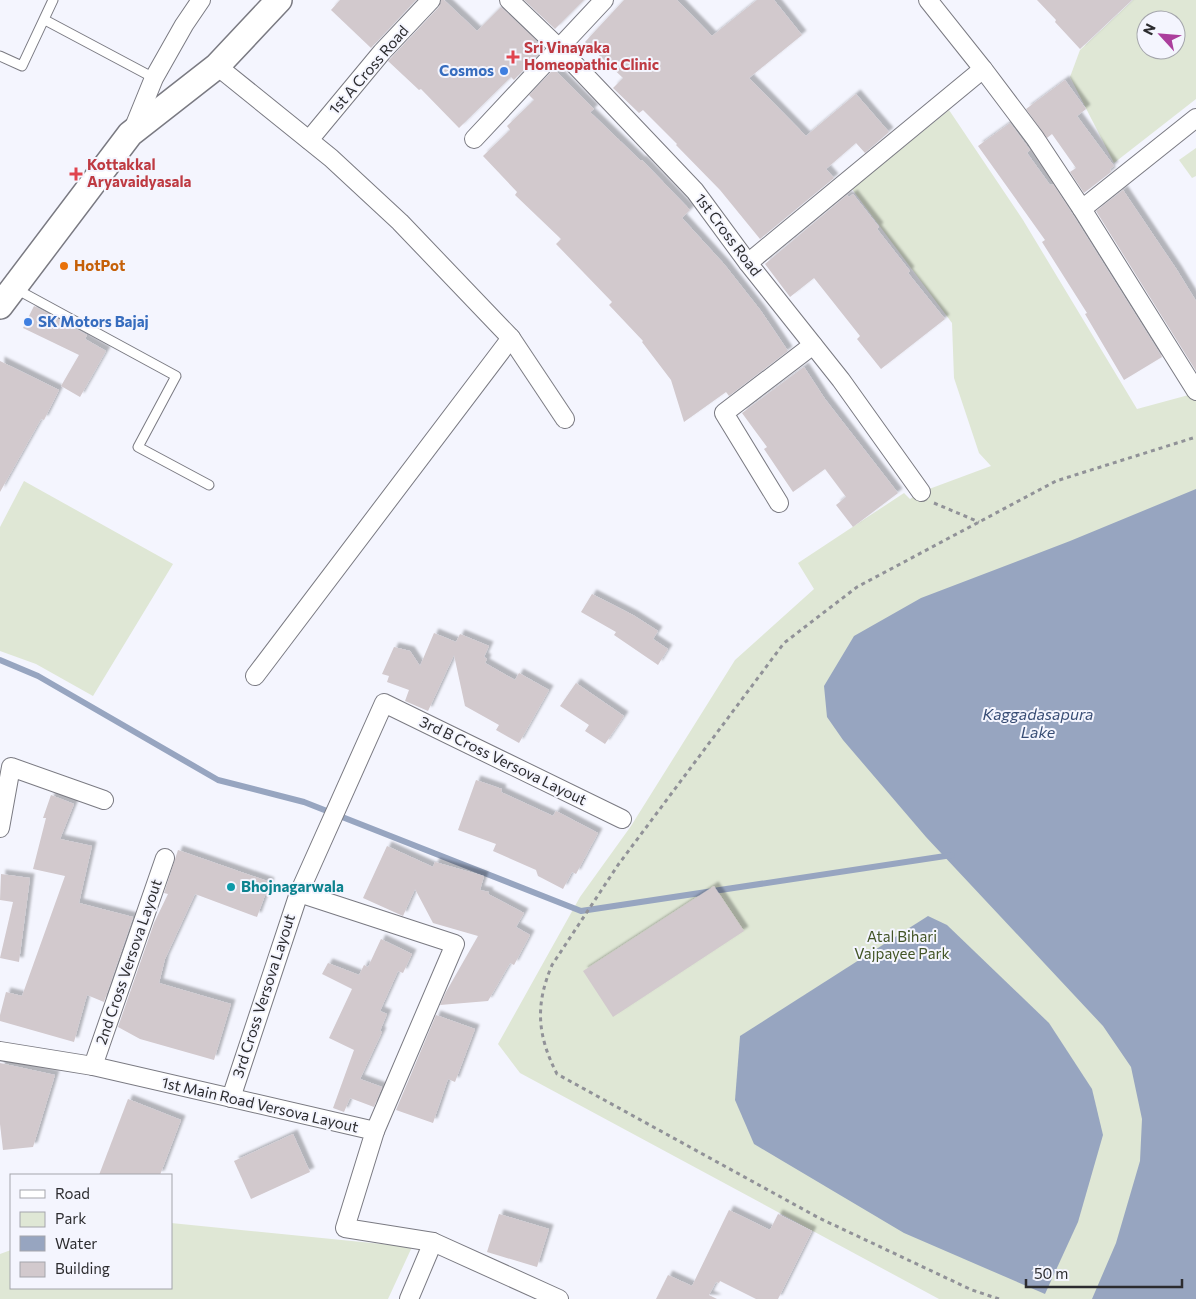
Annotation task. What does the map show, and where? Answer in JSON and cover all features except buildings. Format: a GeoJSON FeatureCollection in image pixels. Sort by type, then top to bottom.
{"type":"FeatureCollection","features":[{"type":"Feature","properties":{"kind":"main road"},"geometry":{"type":"LineString","coordinates":[[7,297],[130,134],[217,66],[279,0]]}},
{"type":"Feature","properties":{"kind":"street"},"geometry":{"type":"LineString","coordinates":[[130,134],[154,78],[184,25],[201,0]]}},
{"type":"Feature","properties":{"kind":"street","name":"1st A Cross Road"},"geometry":{"type":"LineString","coordinates":[[310,140],[382,52],[431,0]]}},
{"type":"Feature","properties":{"kind":"street","name":"1st Cross Road"},"geometry":{"type":"LineString","coordinates":[[509,0],[559,48],[695,190],[748,263],[841,380],[924,496]]}},
{"type":"Feature","properties":{"kind":"street"},"geometry":{"type":"LineString","coordinates":[[474,138],[604,0]]}},
{"type":"Feature","properties":{"kind":"street"},"geometry":{"type":"LineString","coordinates":[[928,0],[983,69],[1034,138],[1082,208],[1196,391]]}},
{"type":"Feature","properties":{"kind":"street"},"geometry":{"type":"LineString","coordinates":[[217,66],[310,140],[400,222],[511,338],[565,419]]}},
{"type":"Feature","properties":{"kind":"street"},"geometry":{"type":"LineString","coordinates":[[748,263],[983,69]]}},
{"type":"Feature","properties":{"kind":"street"},"geometry":{"type":"LineString","coordinates":[[1082,208],[1196,118]]}},
{"type":"Feature","properties":{"kind":"street"},"geometry":{"type":"LineString","coordinates":[[255,676],[511,338]]}},
{"type":"Feature","properties":{"kind":"street"},"geometry":{"type":"LineString","coordinates":[[779,503],[724,413],[814,345]]}},
{"type":"Feature","properties":{"kind":"street","name":"3rd Cross Versova Layout"},"geometry":{"type":"LineString","coordinates":[[231,1098],[298,893],[384,703]]}},
{"type":"Feature","properties":{"kind":"street","name":"3rd B Cross Versova Layout"},"geometry":{"type":"LineString","coordinates":[[384,703],[622,819]]}},
{"type":"Feature","properties":{"kind":"street"},"geometry":{"type":"LineString","coordinates":[[0,828],[11,767],[104,800]]}},
{"type":"Feature","properties":{"kind":"street","name":"2nd Cross Versova Layout"},"geometry":{"type":"LineString","coordinates":[[93,1066],[165,858]]}},
{"type":"Feature","properties":{"kind":"street"},"geometry":{"type":"LineString","coordinates":[[298,893],[455,944],[374,1131]]}},
{"type":"Feature","properties":{"kind":"street","name":"1st Main Road Versova Layout"},"geometry":{"type":"LineString","coordinates":[[0,1051],[93,1066],[374,1131],[345,1228],[433,1242],[559,1299]]}},
{"type":"Feature","properties":{"kind":"street"},"geometry":{"type":"LineString","coordinates":[[409,1299],[433,1242]]}},
{"type":"Feature","properties":{"kind":"lane"},"geometry":{"type":"LineString","coordinates":[[0,56],[22,66],[53,0]]}},
{"type":"Feature","properties":{"kind":"lane"},"geometry":{"type":"LineString","coordinates":[[44,20],[154,78]]}},
{"type":"Feature","properties":{"kind":"lane"},"geometry":{"type":"LineString","coordinates":[[7,297],[176,376],[138,447],[209,485]]}},
{"type":"Feature","properties":{"kind":"path"},"geometry":{"type":"LineString","coordinates":[[999,1299],[972,1290],[820,1218],[557,1074],[544,1046],[541,1031],[540,1014],[545,980],[561,950],[618,865],[784,643],[857,587],[1056,481],[1196,437]]}},
{"type":"Feature","properties":{"kind":"path"},"geometry":{"type":"LineString","coordinates":[[924,496],[979,522]]}},
{"type":"Feature","properties":{"kind":"green space"},"geometry":{"type":"Polygon","coordinates":[[[1133,0],[1196,0],[1196,99],[1114,163],[1070,77],[1080,50],[1133,0]]]}},
{"type":"Feature","properties":{"kind":"green space","name":"Atal Bihari Vajpayee Park"},"geometry":{"type":"Polygon","coordinates":[[[949,110],[1023,220],[1137,409],[1196,393],[1196,1299],[939,1299],[520,1073],[498,1044],[580,897],[631,826],[735,660],[814,589],[798,563],[904,493],[910,499],[921,492],[991,466],[979,453],[954,378],[952,323],[852,189],[949,110]]]}},
{"type":"Feature","properties":{"kind":"green space"},"geometry":{"type":"Polygon","coordinates":[[[1196,148],[1196,176],[1192,178],[1179,160],[1196,148]]]}},
{"type":"Feature","properties":{"kind":"green space"},"geometry":{"type":"Polygon","coordinates":[[[24,481],[173,564],[93,696],[36,664],[0,651],[0,527],[24,481]]]}},
{"type":"Feature","properties":{"kind":"green space"},"geometry":{"type":"Polygon","coordinates":[[[172,1223],[412,1247],[388,1299],[0,1299],[0,1254],[10,1250],[10,1289],[172,1289],[172,1223]]]}},
{"type":"Feature","properties":{"kind":"water","name":"Kaggadasapura Lake"},"geometry":{"type":"Polygon","coordinates":[[[1196,489],[1196,1299],[1092,1299],[1116,1243],[1140,1161],[1142,1119],[1131,1067],[1103,1026],[926,837],[843,740],[827,717],[824,686],[854,636],[921,598],[1070,541],[1196,489]]]}},
{"type":"Feature","properties":{"kind":"water"},"geometry":{"type":"Polygon","coordinates":[[[928,916],[947,925],[1049,1023],[1092,1089],[1103,1135],[1078,1222],[1045,1294],[904,1233],[754,1144],[735,1100],[740,1036],[928,916]]]}},
{"type":"Feature","properties":{"kind":"waterway"},"geometry":{"type":"LineString","coordinates":[[0,660],[38,676],[218,780],[304,802],[581,911],[952,855]]}},
{"type":"Feature","properties":{"kind":"place","name":"Sri Vinayaka Homeopathic Clinic"},"geometry":{"type":"Point","coordinates":[513,57]}},
{"type":"Feature","properties":{"kind":"place","name":"Cosmos"},"geometry":{"type":"Point","coordinates":[504,71]}},
{"type":"Feature","properties":{"kind":"place","name":"Kottakkal Aryavaidyasala"},"geometry":{"type":"Point","coordinates":[76,174]}},
{"type":"Feature","properties":{"kind":"place","name":"HotPot"},"geometry":{"type":"Point","coordinates":[64,266]}},
{"type":"Feature","properties":{"kind":"place","name":"SK Motors Bajaj"},"geometry":{"type":"Point","coordinates":[28,322]}},
{"type":"Feature","properties":{"kind":"place","name":"Bhojnagarwala"},"geometry":{"type":"Point","coordinates":[231,887]}}]}
